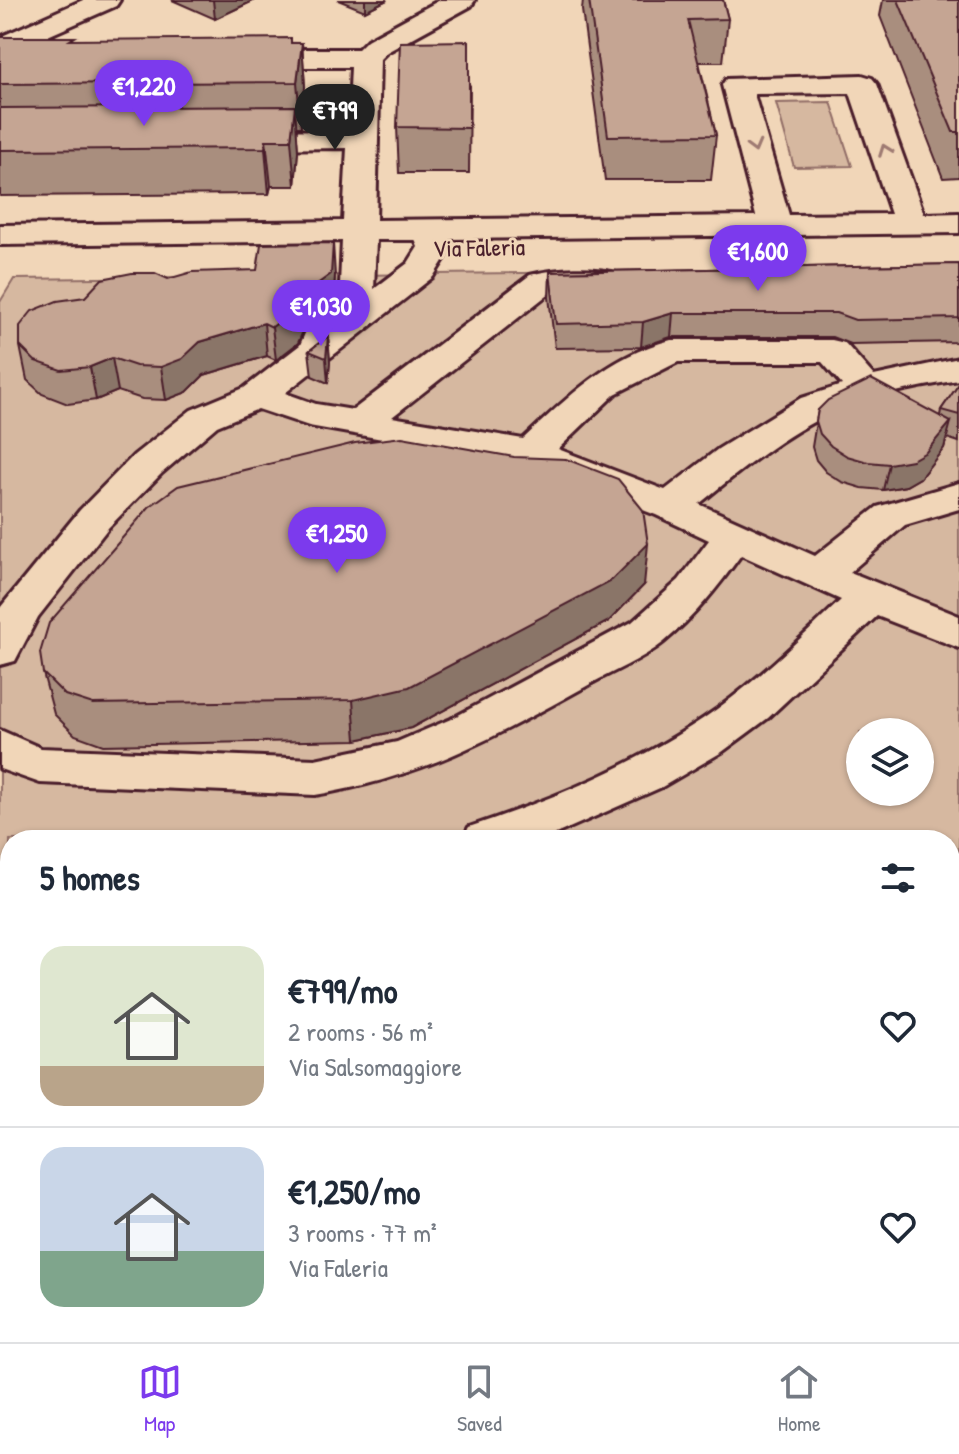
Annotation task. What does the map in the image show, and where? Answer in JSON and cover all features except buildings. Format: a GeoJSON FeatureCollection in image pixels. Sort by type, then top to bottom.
{"type":"FeatureCollection","features":[{"type":"Feature","properties":{"kind":"street"},"geometry":{"type":"LineString","coordinates":[[0,48],[106,0]]}},
{"type":"Feature","properties":{"kind":"street"},"geometry":{"type":"LineString","coordinates":[[317,351],[319,339],[356,310],[366,58],[377,46],[461,0]]}},
{"type":"Feature","properties":{"kind":"street"},"geometry":{"type":"LineString","coordinates":[[223,58],[366,58]]}},
{"type":"Feature","properties":{"kind":"street"},"geometry":{"type":"LineString","coordinates":[[0,60],[48,59]]}},
{"type":"Feature","properties":{"kind":"street"},"geometry":{"type":"LineString","coordinates":[[775,225],[737,85],[862,84],[911,224]]}},
{"type":"Feature","properties":{"kind":"street"},"geometry":{"type":"LineString","coordinates":[[205,140],[363,139]]}},
{"type":"Feature","properties":{"kind":"street","name":"Via Faleria"},"geometry":{"type":"LineString","coordinates":[[0,253],[359,240],[846,233],[911,224],[959,223]]}},
{"type":"Feature","properties":{"kind":"street","name":"Via Faleria"},"geometry":{"type":"LineString","coordinates":[[432,239],[775,225],[959,241]]}},
{"type":"Feature","properties":{"kind":"street","name":"Via Faleria"},"geometry":{"type":"LineString","coordinates":[[0,235],[359,240]]}},
{"type":"Feature","properties":{"kind":"street"},"geometry":{"type":"LineString","coordinates":[[0,650],[20,610],[94,519],[137,475],[204,418],[257,396],[421,270],[432,239]]}},
{"type":"Feature","properties":{"kind":"street"},"geometry":{"type":"LineString","coordinates":[[359,424],[542,282],[635,281]]}},
{"type":"Feature","properties":{"kind":"street"},"geometry":{"type":"LineString","coordinates":[[531,453],[602,386],[671,351],[832,351],[866,390]]}},
{"type":"Feature","properties":{"kind":"street"},"geometry":{"type":"LineString","coordinates":[[670,506],[732,458],[814,406],[905,378],[959,369]]}},
{"type":"Feature","properties":{"kind":"street"},"geometry":{"type":"LineString","coordinates":[[257,396],[309,414],[531,453],[670,506],[819,575],[959,633]]}},
{"type":"Feature","properties":{"kind":"street"},"geometry":{"type":"LineString","coordinates":[[819,575],[891,516],[959,496]]}},
{"type":"Feature","properties":{"kind":"street"},"geometry":{"type":"LineString","coordinates":[[0,747],[8,754],[40,765],[315,777],[359,770],[409,756],[467,731],[647,633],[694,590],[734,535]]}},
{"type":"Feature","properties":{"kind":"street"},"geometry":{"type":"LineString","coordinates":[[514,830],[592,802],[664,766],[735,719],[871,597]]}},
{"type":"Feature","properties":{"kind":"shaded area"},"geometry":{"type":"Polygon","coordinates":[[[831,102],[852,166],[794,167],[776,103],[831,102]]]}},
{"type":"Feature","properties":{"kind":"shaded area"},"geometry":{"type":"Polygon","coordinates":[[[959,268],[959,830],[0,830],[0,302],[14,279],[959,268]]]}}]}
